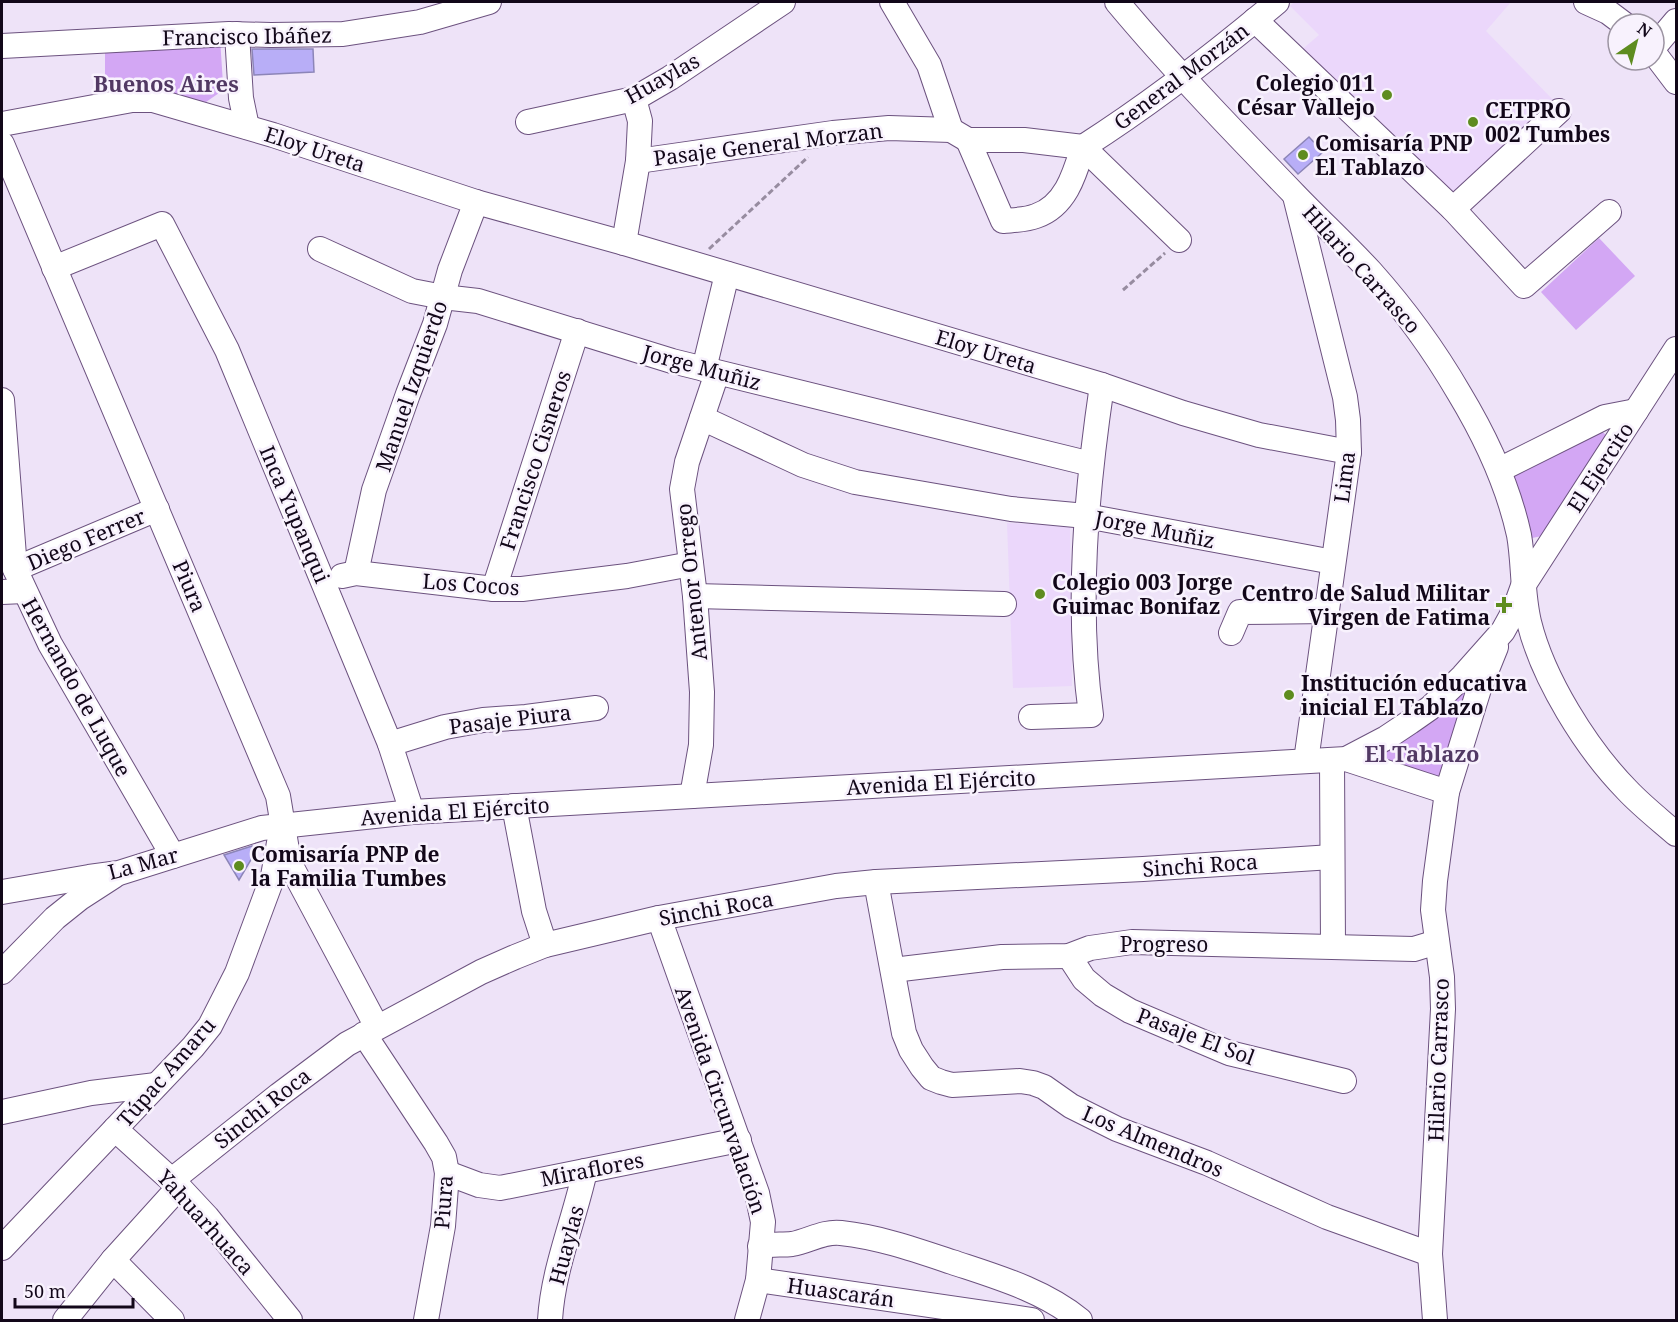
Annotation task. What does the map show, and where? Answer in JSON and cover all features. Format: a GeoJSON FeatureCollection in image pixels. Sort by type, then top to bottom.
{"type":"FeatureCollection","features":[{"type":"Feature","properties":{"kind":"street","name":"Francisco Ibáñez"},"geometry":{"type":"LineString","coordinates":[[2,46],[237,34],[343,34],[420,22],[489,2]]}},
{"type":"Feature","properties":{"kind":"street","name":"Huaylas"},"geometry":{"type":"LineString","coordinates":[[528,122],[634,99],[670,78],[783,2]]}},
{"type":"Feature","properties":{"kind":"street"},"geometry":{"type":"LineString","coordinates":[[892,2],[929,65],[959,135],[1003,221],[1037,216],[1050,208],[1067,191],[1073,181],[1083,147],[1179,240]]}},
{"type":"Feature","properties":{"kind":"street","name":"Hilario Carrasco"},"geometry":{"type":"LineString","coordinates":[[1117,2],[1184,78],[1295,196],[1370,271],[1426,340],[1460,394],[1499,470],[1519,537],[1529,622],[1540,654],[1561,699],[1603,763],[1627,790],[1677,834]]}},
{"type":"Feature","properties":{"kind":"street","name":"General Morzán"},"geometry":{"type":"LineString","coordinates":[[1083,147],[1184,78],[1277,2]]}},
{"type":"Feature","properties":{"kind":"street"},"geometry":{"type":"LineString","coordinates":[[1586,2],[1608,12]]}},
{"type":"Feature","properties":{"kind":"street"},"geometry":{"type":"LineString","coordinates":[[1256,20],[1453,209],[1524,286],[1609,212]]}},
{"type":"Feature","properties":{"kind":"street"},"geometry":{"type":"LineString","coordinates":[[1666,33],[1677,21]]}},
{"type":"Feature","properties":{"kind":"street"},"geometry":{"type":"LineString","coordinates":[[237,34],[241,98],[247,128]]}},
{"type":"Feature","properties":{"kind":"street"},"geometry":{"type":"LineString","coordinates":[[1666,68],[1677,82]]}},
{"type":"Feature","properties":{"kind":"street"},"geometry":{"type":"LineString","coordinates":[[624,243],[638,161],[640,121],[634,99]]}},
{"type":"Feature","properties":{"kind":"street","name":"Eloy Ureta"},"geometry":{"type":"LineString","coordinates":[[2,124],[132,100],[153,100],[476,202],[624,243],[1102,385],[1183,413],[1259,435],[1349,452]]}},
{"type":"Feature","properties":{"kind":"street"},"geometry":{"type":"LineString","coordinates":[[1453,209],[1558,111]]}},
{"type":"Feature","properties":{"kind":"street","name":"Pasaje General Morzan"},"geometry":{"type":"LineString","coordinates":[[638,161],[833,133],[889,128],[1083,147]]}},
{"type":"Feature","properties":{"kind":"street","name":"Piura"},"geometry":{"type":"LineString","coordinates":[[2,144],[10,185],[54,268],[278,796],[289,862],[371,1030],[444,1157],[447,1173],[443,1226],[426,1320]]}},
{"type":"Feature","properties":{"kind":"street","name":"Lima"},"geometry":{"type":"LineString","coordinates":[[1295,196],[1345,397],[1349,452],[1306,761]]}},
{"type":"Feature","properties":{"kind":"street","name":"Manuel Izquierdo"},"geometry":{"type":"LineString","coordinates":[[356,573],[374,490],[435,324],[450,270],[476,202]]}},
{"type":"Feature","properties":{"kind":"street","name":"Inca Yupanqui"},"geometry":{"type":"LineString","coordinates":[[54,268],[162,224],[226,350],[390,744],[412,812]]}},
{"type":"Feature","properties":{"kind":"street","name":"Jorge Muñiz"},"geometry":{"type":"LineString","coordinates":[[320,249],[412,291],[478,301],[672,361],[1091,464]]}},
{"type":"Feature","properties":{"kind":"street","name":"Antenor Orrego"},"geometry":{"type":"LineString","coordinates":[[692,796],[701,745],[702,692],[695,596],[682,489],[687,462],[702,418],[727,274]]}},
{"type":"Feature","properties":{"kind":"street","name":"Francisco Cisneros"},"geometry":{"type":"LineString","coordinates":[[494,589],[577,331]]}},
{"type":"Feature","properties":{"kind":"street","name":"El Ejercito"},"geometry":{"type":"LineString","coordinates":[[1523,586],[1677,349]]}},
{"type":"Feature","properties":{"kind":"street"},"geometry":{"type":"LineString","coordinates":[[1031,717],[1091,715],[1086,676],[1086,516],[1102,385]]}},
{"type":"Feature","properties":{"kind":"street","name":"Hernando de Luque"},"geometry":{"type":"LineString","coordinates":[[2,400],[14,584],[173,856]]}},
{"type":"Feature","properties":{"kind":"street"},"geometry":{"type":"LineString","coordinates":[[1499,470],[1605,417],[1636,411]]}},
{"type":"Feature","properties":{"kind":"street","name":"Jorge Muñiz"},"geometry":{"type":"LineString","coordinates":[[702,418],[803,465],[855,482],[1011,508],[1086,516],[1333,562]]}},
{"type":"Feature","properties":{"kind":"street","name":"Diego Ferrer"},"geometry":{"type":"LineString","coordinates":[[14,584],[157,509]]}},
{"type":"Feature","properties":{"kind":"street","name":"Los Cocos"},"geometry":{"type":"LineString","coordinates":[[322,579],[356,573],[494,589],[522,589],[570,584],[691,564]]}},
{"type":"Feature","properties":{"kind":"street","name":"Avenida El Ejército"},"geometry":{"type":"LineString","coordinates":[[282,826],[412,812],[1339,760],[1386,738],[1430,708],[1463,676],[1503,631],[1514,611],[1523,586]]}},
{"type":"Feature","properties":{"kind":"street"},"geometry":{"type":"LineString","coordinates":[[695,596],[1004,604]]}},
{"type":"Feature","properties":{"kind":"street"},"geometry":{"type":"LineString","coordinates":[[1232,633],[1240,612],[1327,611]]}},
{"type":"Feature","properties":{"kind":"street","name":"Hilario Carrasco"},"geometry":{"type":"LineString","coordinates":[[1435,1320],[1430,1254],[1443,1009],[1442,977],[1433,910],[1435,881],[1447,792],[1479,689],[1503,631]]}},
{"type":"Feature","properties":{"kind":"street","name":"Pasaje Piura"},"geometry":{"type":"LineString","coordinates":[[390,744],[445,727],[483,720],[596,708]]}},
{"type":"Feature","properties":{"kind":"street"},"geometry":{"type":"LineString","coordinates":[[1333,946],[1332,857],[1339,760],[1447,792]]}},
{"type":"Feature","properties":{"kind":"street"},"geometry":{"type":"LineString","coordinates":[[514,806],[534,911],[544,945]]}},
{"type":"Feature","properties":{"kind":"street","name":"La Mar"},"geometry":{"type":"LineString","coordinates":[[2,892],[119,873],[240,834],[282,826]]}},
{"type":"Feature","properties":{"kind":"street","name":"Túpac Amaru"},"geometry":{"type":"LineString","coordinates":[[2,1248],[193,1047],[210,1026],[237,973],[273,876],[282,826]]}},
{"type":"Feature","properties":{"kind":"street","name":"Sinchi Roca"},"geometry":{"type":"LineString","coordinates":[[65,1320],[176,1183],[324,1060],[371,1030],[481,972],[544,945],[659,918],[836,886],[1332,857]]}},
{"type":"Feature","properties":{"kind":"street"},"geometry":{"type":"LineString","coordinates":[[2,972],[55,918],[80,898],[119,873]]}},
{"type":"Feature","properties":{"kind":"street","name":"Los Almendros"},"geometry":{"type":"LineString","coordinates":[[876,882],[904,1033],[911,1050],[932,1078],[952,1085],[1020,1081],[1033,1083],[1044,1087],[1071,1106],[1117,1129],[1207,1162],[1327,1217],[1430,1254]]}},
{"type":"Feature","properties":{"kind":"street","name":"Avenida Circunvalación"},"geometry":{"type":"LineString","coordinates":[[659,918],[757,1193],[763,1222],[758,1280],[747,1320]]}},
{"type":"Feature","properties":{"kind":"street","name":"Progreso"},"geometry":{"type":"LineString","coordinates":[[893,970],[1002,957],[1069,956],[1090,948],[1132,942],[1414,949],[1437,942]]}},
{"type":"Feature","properties":{"kind":"street","name":"Pasaje El Sol"},"geometry":{"type":"LineString","coordinates":[[1069,956],[1084,979],[1103,996],[1130,1011],[1229,1053],[1344,1081]]}},
{"type":"Feature","properties":{"kind":"street"},"geometry":{"type":"LineString","coordinates":[[2,1112],[90,1093],[156,1085]]}},
{"type":"Feature","properties":{"kind":"street","name":"Yahuarhuaca"},"geometry":{"type":"LineString","coordinates":[[115,1129],[176,1183],[207,1217],[290,1320]]}},
{"type":"Feature","properties":{"kind":"street","name":"Miraflores"},"geometry":{"type":"LineString","coordinates":[[447,1173],[479,1185],[500,1188],[739,1140]]}},
{"type":"Feature","properties":{"kind":"street","name":"Huaylas"},"geometry":{"type":"LineString","coordinates":[[550,1320],[556,1274],[585,1171]]}},
{"type":"Feature","properties":{"kind":"street"},"geometry":{"type":"LineString","coordinates":[[760,1246],[794,1244],[822,1234],[839,1232],[886,1241],[1009,1282],[1046,1297],[1063,1306],[1080,1320]]}},
{"type":"Feature","properties":{"kind":"street"},"geometry":{"type":"LineString","coordinates":[[113,1260],[172,1320]]}},
{"type":"Feature","properties":{"kind":"street","name":"Huascarán"},"geometry":{"type":"LineString","coordinates":[[758,1280],[1032,1320]]}},
{"type":"Feature","properties":{"kind":"path"},"geometry":{"type":"LineString","coordinates":[[692,264],[809,156]]}},
{"type":"Feature","properties":{"kind":"path"},"geometry":{"type":"LineString","coordinates":[[1123,290],[1179,240]]}},
{"type":"Feature","properties":{"kind":"shaded area"},"geometry":{"type":"Polygon","coordinates":[[[1294,2],[1511,2],[1486,31],[1558,105],[1455,200],[1299,52],[1319,35],[1290,6],[1294,2]]]}},
{"type":"Feature","properties":{"kind":"shaded area"},"geometry":{"type":"Polygon","coordinates":[[[220,38],[223,84],[219,93],[206,102],[153,94],[105,94],[105,45],[220,38]]]}},
{"type":"Feature","properties":{"kind":"shaded area"},"geometry":{"type":"Polygon","coordinates":[[[1599,238],[1635,276],[1576,330],[1541,292],[1599,238]]]}},
{"type":"Feature","properties":{"kind":"shaded area"},"geometry":{"type":"Polygon","coordinates":[[[1602,432],[1607,438],[1542,536],[1532,538],[1507,471],[1602,432]]]}},
{"type":"Feature","properties":{"kind":"shaded area","name":"Colegio 003 Jorge Guimac Bonifaz"},"geometry":{"type":"Polygon","coordinates":[[[1007,523],[1070,526],[1072,686],[1013,688],[1007,523]]]}},
{"type":"Feature","properties":{"kind":"shaded area"},"geometry":{"type":"Polygon","coordinates":[[[1468,687],[1440,780],[1369,755],[1468,687]]]}},
{"type":"Feature","properties":{"kind":"building"},"geometry":{"type":"Polygon","coordinates":[[[252,49],[313,49],[314,72],[254,75],[252,49]]]}},
{"type":"Feature","properties":{"kind":"building","name":"Comisaría PNP El Tablazo"},"geometry":{"type":"Polygon","coordinates":[[[1309,137],[1323,152],[1298,174],[1284,159],[1309,137]]]}},
{"type":"Feature","properties":{"kind":"building","name":"Comisaría PNP de la Familia Tumbes"},"geometry":{"type":"Polygon","coordinates":[[[252,846],[254,851],[252,858],[239,880],[224,855],[252,846]]]}},
{"type":"Feature","properties":{"kind":"place","name":"Colegio 011 César Vallejo"},"geometry":{"type":"Point","coordinates":[1387,95]}},
{"type":"Feature","properties":{"kind":"place","name":"CETPRO 002 Tumbes"},"geometry":{"type":"Point","coordinates":[1473,122]}},
{"type":"Feature","properties":{"kind":"place","name":"Comisaría PNP El Tablazo"},"geometry":{"type":"Point","coordinates":[1303,155]}},
{"type":"Feature","properties":{"kind":"place","name":"Colegio 003 Jorge Guimac Bonifaz"},"geometry":{"type":"Point","coordinates":[1040,594]}},
{"type":"Feature","properties":{"kind":"place","name":"Centro de Salud Militar Virgen de Fatima"},"geometry":{"type":"Point","coordinates":[1504,605]}},
{"type":"Feature","properties":{"kind":"place","name":"Institución educativa inicial El Tablazo"},"geometry":{"type":"Point","coordinates":[1289,695]}},
{"type":"Feature","properties":{"kind":"place","name":"Comisaría PNP de la Familia Tumbes"},"geometry":{"type":"Point","coordinates":[239,866]}},
{"type":"Feature","properties":{"kind":"district","name":"Buenos Aires"},"geometry":{"type":"Point","coordinates":[166,83]}},
{"type":"Feature","properties":{"kind":"district","name":"El Tablazo"},"geometry":{"type":"Point","coordinates":[1422,753]}}]}
